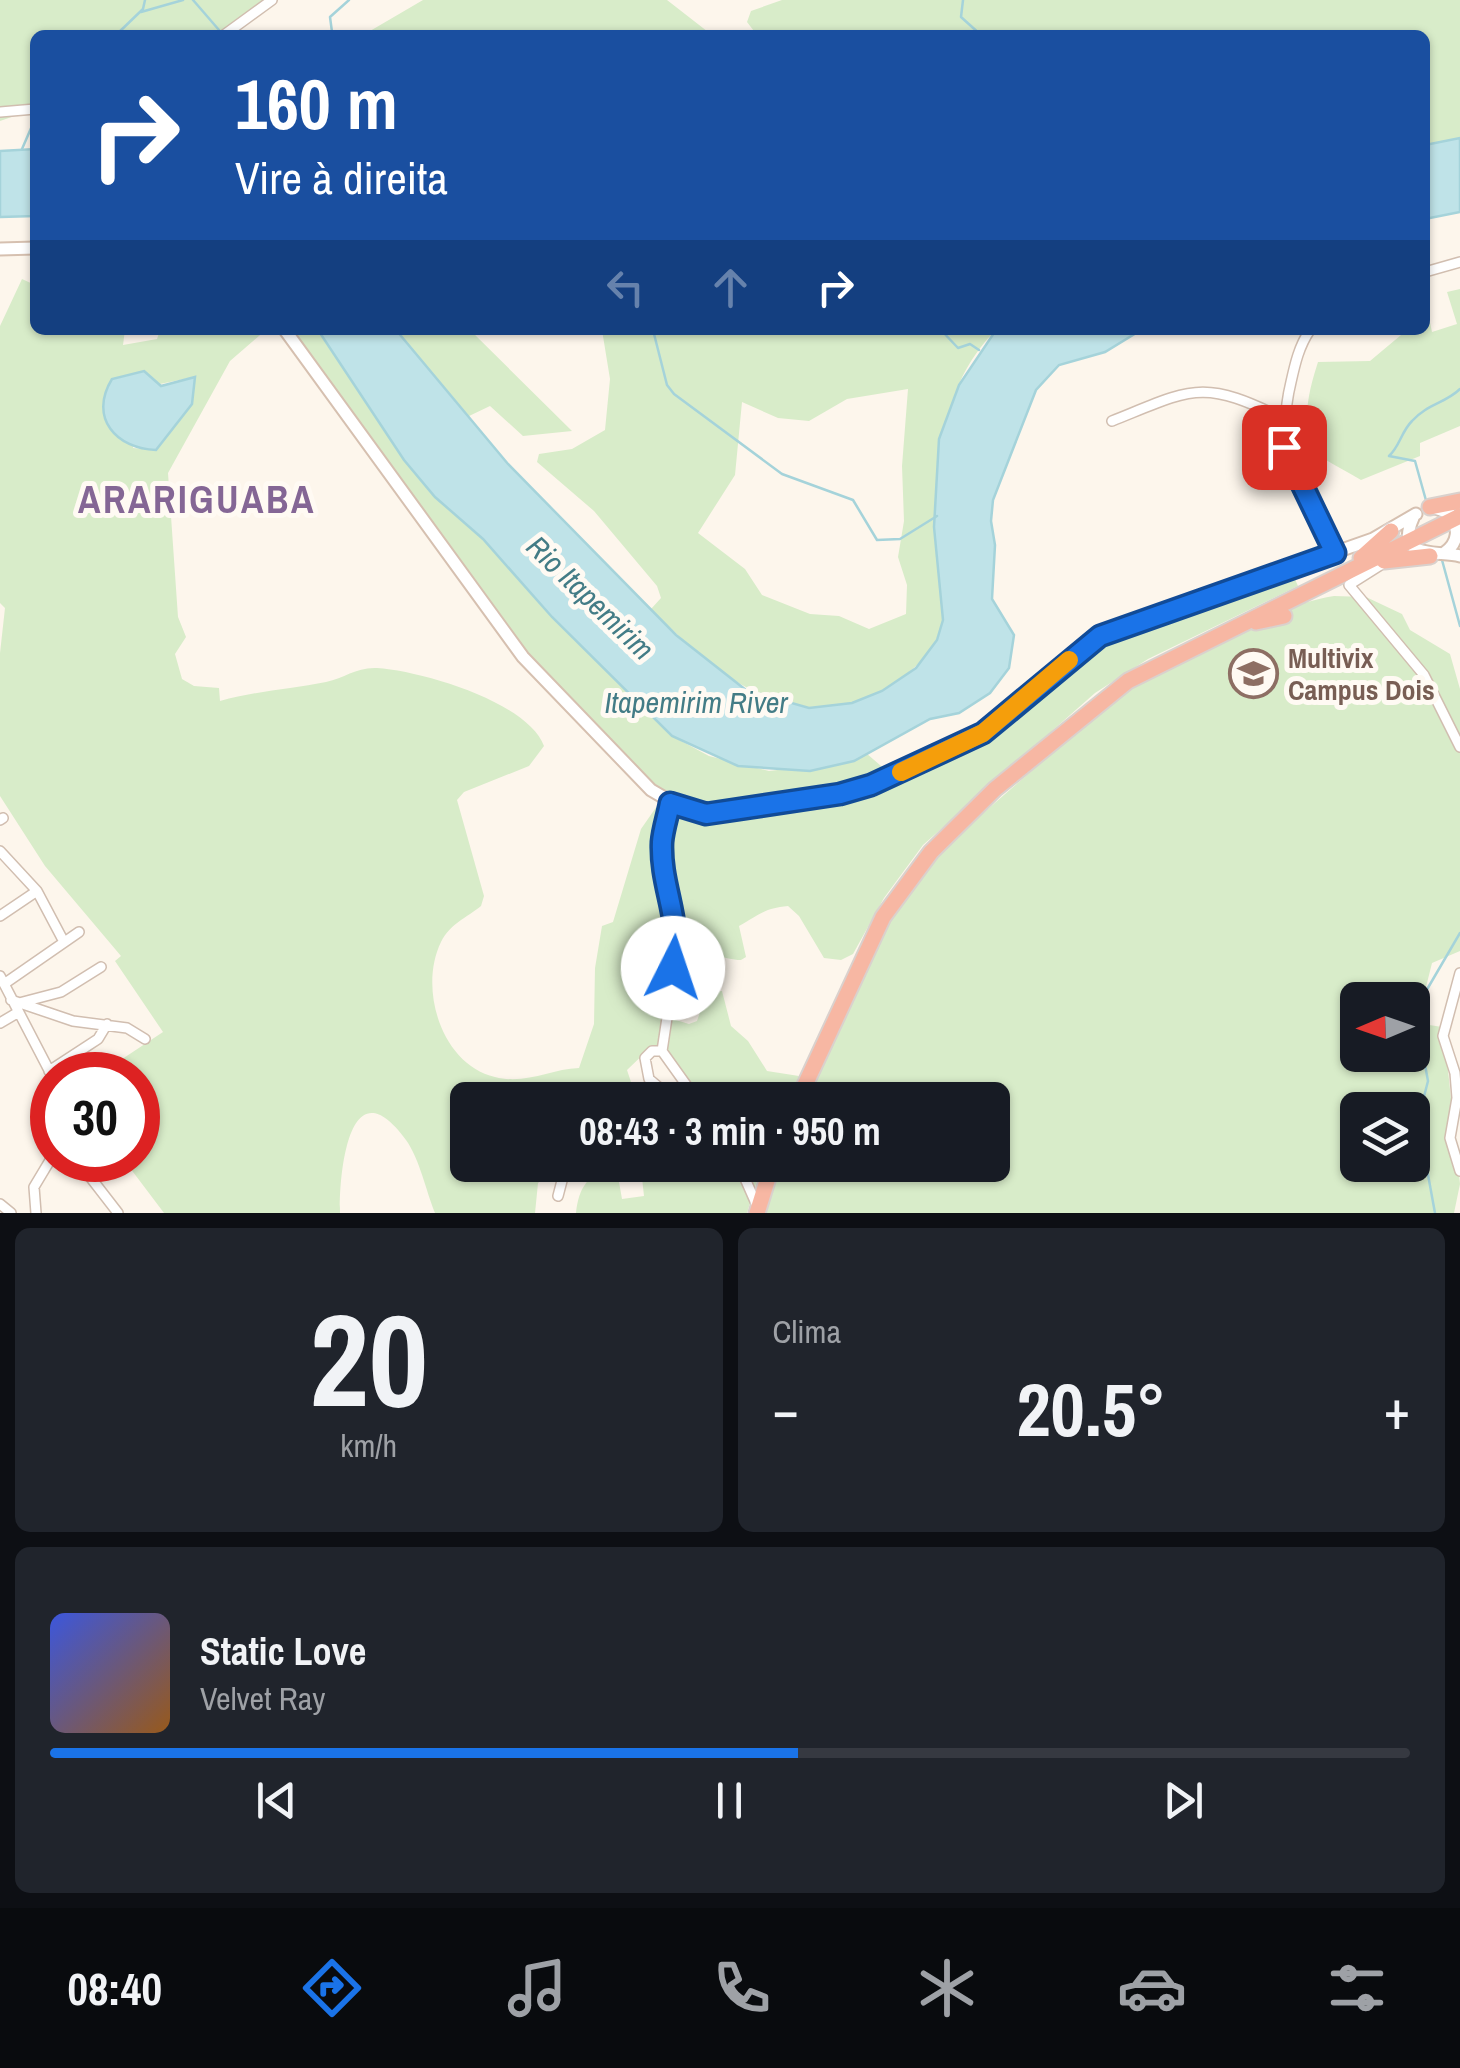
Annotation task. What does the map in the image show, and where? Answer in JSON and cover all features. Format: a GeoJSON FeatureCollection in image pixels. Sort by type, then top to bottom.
{"type":"FeatureCollection","features":[{"type":"Feature","properties":{"kind":"highway"},"geometry":{"type":"LineString","coordinates":[[1423,511],[1460,501]]}},
{"type":"Feature","properties":{"kind":"highway"},"geometry":{"type":"LineString","coordinates":[[806,1082],[883,916],[918,866],[952,829],[1105,697],[1152,667],[1232,627],[1345,579],[1392,542],[1458,521]]}},
{"type":"Feature","properties":{"kind":"highway"},"geometry":{"type":"LineString","coordinates":[[1392,542],[1437,554]]}},
{"type":"Feature","properties":{"kind":"highway"},"geometry":{"type":"LineString","coordinates":[[1232,627],[1284,616]]}},
{"type":"Feature","properties":{"kind":"highway"},"geometry":{"type":"LineString","coordinates":[[758,1211],[767,1182]]}},
{"type":"Feature","properties":{"kind":"street"},"geometry":{"type":"LineString","coordinates":[[231,30],[272,0]]}},
{"type":"Feature","properties":{"kind":"street"},"geometry":{"type":"LineString","coordinates":[[0,112],[30,109]]}},
{"type":"Feature","properties":{"kind":"street"},"geometry":{"type":"LineString","coordinates":[[0,250],[30,248]]}},
{"type":"Feature","properties":{"kind":"street"},"geometry":{"type":"LineString","coordinates":[[1430,271],[1460,262]]}},
{"type":"Feature","properties":{"kind":"street"},"geometry":{"type":"LineString","coordinates":[[289,335],[523,657],[652,790],[670,803],[706,814],[840,794],[871,785],[983,733],[1100,636],[1335,553],[1392,542],[1460,556]]}},
{"type":"Feature","properties":{"kind":"street"},"geometry":{"type":"LineString","coordinates":[[1308,335],[1296,358],[1282,418],[1292,469],[1335,553]]}},
{"type":"Feature","properties":{"kind":"street"},"geometry":{"type":"LineString","coordinates":[[1112,421],[1197,390],[1238,396],[1282,418]]}},
{"type":"Feature","properties":{"kind":"street"},"geometry":{"type":"LineString","coordinates":[[1392,542],[1423,511],[1442,508],[1458,521],[1455,542],[1437,554]]}},
{"type":"Feature","properties":{"kind":"street"},"geometry":{"type":"LineString","coordinates":[[1392,542],[1423,511]]}},
{"type":"Feature","properties":{"kind":"street"},"geometry":{"type":"LineString","coordinates":[[1345,579],[1424,675],[1460,747]]}},
{"type":"Feature","properties":{"kind":"street"},"geometry":{"type":"LineString","coordinates":[[670,803],[662,842],[678,945],[662,1051],[684,1082]]}},
{"type":"Feature","properties":{"kind":"street"},"geometry":{"type":"LineString","coordinates":[[0,851],[37,892],[64,942]]}},
{"type":"Feature","properties":{"kind":"street"},"geometry":{"type":"LineString","coordinates":[[0,916],[37,892]]}},
{"type":"Feature","properties":{"kind":"street"},"geometry":{"type":"LineString","coordinates":[[40,1052],[2,980],[79,932]]}},
{"type":"Feature","properties":{"kind":"street"},"geometry":{"type":"LineString","coordinates":[[0,1023],[16,1005],[61,992],[101,968]]}},
{"type":"Feature","properties":{"kind":"street"},"geometry":{"type":"LineString","coordinates":[[1460,973],[1443,1036],[1456,1073],[1450,1149],[1460,1170]]}},
{"type":"Feature","properties":{"kind":"street"},"geometry":{"type":"LineString","coordinates":[[16,1005],[74,1021],[127,1028],[144,1040]]}},
{"type":"Feature","properties":{"kind":"street"},"geometry":{"type":"LineString","coordinates":[[80,1052],[98,1038],[107,1024]]}},
{"type":"Feature","properties":{"kind":"street"},"geometry":{"type":"LineString","coordinates":[[653,1082],[645,1068],[652,1051],[662,1051]]}},
{"type":"Feature","properties":{"kind":"street"},"geometry":{"type":"LineString","coordinates":[[36,1182],[36,1213]]}},
{"type":"Feature","properties":{"kind":"street"},"geometry":{"type":"LineString","coordinates":[[94,1182],[118,1213]]}},
{"type":"Feature","properties":{"kind":"street"},"geometry":{"type":"LineString","coordinates":[[558,1196],[562,1182]]}},
{"type":"Feature","properties":{"kind":"street"},"geometry":{"type":"LineString","coordinates":[[746,1182],[758,1211]]}},
{"type":"Feature","properties":{"kind":"street"},"geometry":{"type":"LineString","coordinates":[[0,1204],[11,1213]]}},
{"type":"Feature","properties":{"kind":"green space"},"geometry":{"type":"Polygon","coordinates":[[[0,0],[276,0],[237,30],[30,30],[30,111],[0,121],[0,0]]]}},
{"type":"Feature","properties":{"kind":"green space"},"geometry":{"type":"Polygon","coordinates":[[[423,0],[667,0],[706,30],[372,30],[423,0]]]}},
{"type":"Feature","properties":{"kind":"green space"},"geometry":{"type":"Polygon","coordinates":[[[782,0],[1460,0],[1460,138],[1430,144],[1430,30],[753,30],[747,22],[751,11],[782,0]]]}},
{"type":"Feature","properties":{"kind":"green space"},"geometry":{"type":"Polygon","coordinates":[[[22,279],[30,283],[30,335],[124,335],[123,345],[157,339],[158,335],[260,335],[230,361],[168,473],[178,617],[186,637],[175,654],[182,679],[194,686],[219,688],[220,701],[326,682],[363,669],[396,670],[471,692],[496,703],[534,730],[544,746],[529,766],[464,792],[457,800],[484,896],[481,906],[454,926],[441,942],[432,981],[440,1023],[461,1057],[477,1070],[517,1079],[579,1068],[594,1024],[595,968],[602,926],[613,922],[641,829],[657,806],[680,818],[707,820],[898,780],[989,733],[1100,640],[1294,577],[1298,586],[1148,659],[1095,693],[923,845],[884,898],[853,954],[841,960],[824,958],[799,916],[788,906],[767,911],[739,926],[746,957],[712,957],[692,967],[676,993],[676,1020],[689,1024],[697,1021],[707,992],[722,991],[731,1026],[748,1041],[767,1071],[799,1076],[796,1082],[680,1082],[652,1046],[627,1070],[631,1082],[450,1082],[450,1182],[539,1182],[535,1213],[435,1213],[406,1140],[387,1119],[372,1113],[360,1119],[351,1133],[345,1152],[340,1213],[164,1213],[141,1182],[160,1182],[160,1052],[133,1052],[163,1032],[115,961],[121,956],[45,866],[0,796],[0,653],[5,608],[0,603],[0,326],[22,279]],[[150,375],[133,448],[156,450],[192,404],[194,377],[155,385],[150,375]]]}},
{"type":"Feature","properties":{"kind":"green space"},"geometry":{"type":"Polygon","coordinates":[[[1460,289],[1460,426],[1420,443],[1420,456],[1361,480],[1326,460],[1316,451],[1307,427],[1308,400],[1318,362],[1370,361],[1401,335],[1430,335],[1430,322],[1432,332],[1457,324],[1447,292],[1460,289]]]}},
{"type":"Feature","properties":{"kind":"green space"},"geometry":{"type":"Polygon","coordinates":[[[289,335],[321,335],[404,460],[435,497],[483,539],[672,736],[709,756],[769,771],[854,761],[866,753],[888,772],[705,810],[669,802],[528,656],[289,335]]]}},
{"type":"Feature","properties":{"kind":"green space"},"geometry":{"type":"Polygon","coordinates":[[[400,335],[475,335],[572,431],[523,436],[490,406],[467,417],[400,335]]]}},
{"type":"Feature","properties":{"kind":"green space"},"geometry":{"type":"Polygon","coordinates":[[[603,335],[992,335],[958,387],[939,478],[934,529],[943,615],[938,636],[909,672],[859,701],[825,708],[792,705],[761,695],[703,657],[651,609],[661,598],[657,586],[594,511],[537,462],[539,454],[572,449],[605,430],[610,379],[603,335]],[[908,389],[847,399],[809,421],[778,418],[742,402],[735,475],[698,533],[745,569],[762,595],[810,614],[839,616],[869,629],[906,614],[907,585],[898,557],[904,521],[902,466],[908,389]]]}},
{"type":"Feature","properties":{"kind":"green space"},"geometry":{"type":"Polygon","coordinates":[[[1334,596],[1366,597],[1402,614],[1410,630],[1450,654],[1460,689],[1460,951],[1432,963],[1427,982],[1340,982],[1340,1072],[1430,1072],[1430,1025],[1442,1027],[1460,1184],[1454,1213],[762,1213],[772,1182],[1010,1182],[1010,1082],[812,1082],[882,933],[934,856],[1120,694],[1224,635],[1281,610],[1334,596]]]}},
{"type":"Feature","properties":{"kind":"green space"},"geometry":{"type":"Polygon","coordinates":[[[619,1182],[622,1199],[644,1196],[642,1182],[757,1182],[747,1213],[576,1213],[585,1184],[619,1182]]]}},
{"type":"Feature","properties":{"kind":"water"},"geometry":{"type":"Polygon","coordinates":[[[1460,138],[1460,212],[1430,218],[1430,144],[1460,138]]]}},
{"type":"Feature","properties":{"kind":"water"},"geometry":{"type":"Polygon","coordinates":[[[30,149],[30,216],[0,217],[0,151],[30,149]]]}},
{"type":"Feature","properties":{"kind":"water","name":"Itapemirim River"},"geometry":{"type":"Polygon","coordinates":[[[321,335],[400,335],[508,464],[676,635],[746,690],[809,708],[852,703],[882,691],[916,668],[937,640],[943,620],[934,527],[939,439],[959,385],[993,335],[1133,335],[1105,352],[1059,365],[1036,390],[993,500],[992,599],[1014,635],[1009,668],[990,693],[959,713],[930,719],[854,761],[810,771],[738,766],[672,736],[552,617],[483,539],[435,497],[404,460],[321,335]]]}},
{"type":"Feature","properties":{"kind":"water"},"geometry":{"type":"Polygon","coordinates":[[[144,371],[161,386],[195,377],[192,404],[156,450],[129,444],[119,437],[110,429],[103,406],[112,379],[144,371]]]}},
{"type":"Feature","properties":{"kind":"waterway"},"geometry":{"type":"LineString","coordinates":[[121,30],[143,9],[145,0]]}},
{"type":"Feature","properties":{"kind":"waterway"},"geometry":{"type":"LineString","coordinates":[[141,12],[183,0]]}},
{"type":"Feature","properties":{"kind":"waterway"},"geometry":{"type":"LineString","coordinates":[[193,0],[219,30]]}},
{"type":"Feature","properties":{"kind":"waterway"},"geometry":{"type":"LineString","coordinates":[[332,30],[330,17],[349,0]]}},
{"type":"Feature","properties":{"kind":"waterway"},"geometry":{"type":"LineString","coordinates":[[963,0],[961,17],[975,30]]}},
{"type":"Feature","properties":{"kind":"waterway"},"geometry":{"type":"LineString","coordinates":[[22,149],[30,131]]}},
{"type":"Feature","properties":{"kind":"waterway"},"geometry":{"type":"LineString","coordinates":[[654,335],[667,385],[674,394],[782,474],[853,500],[877,540],[900,539],[937,516]]}},
{"type":"Feature","properties":{"kind":"waterway"},"geometry":{"type":"LineString","coordinates":[[946,335],[958,348],[970,344],[979,350]]}},
{"type":"Feature","properties":{"kind":"waterway"},"geometry":{"type":"LineString","coordinates":[[1427,504],[1415,461],[1389,456],[1418,415],[1460,389]]}},
{"type":"Feature","properties":{"kind":"waterway"},"geometry":{"type":"LineString","coordinates":[[1442,560],[1460,626]]}},
{"type":"Feature","properties":{"kind":"waterway"},"geometry":{"type":"LineString","coordinates":[[1435,1213],[1418,1120],[1428,1081],[1417,1022],[1422,998],[1460,933]]}},
{"type":"Feature","properties":{"kind":"slow traffic"},"geometry":{"type":"LineString","coordinates":[[901,772],[983,733],[1041,688],[1069,660]]}},
{"type":"Feature","properties":{"kind":"place","name":"Multivix Campus Dois"},"geometry":{"type":"Point","coordinates":[1253,674]}},
{"type":"Feature","properties":{"kind":"district","name":"ARARIGUABA"},"geometry":{"type":"Point","coordinates":[197,500]}},
{"type":"Feature","properties":{"kind":"route"},"geometry":{"type":"LineString","coordinates":[[673,968],[678,945],[676,912],[665,875],[662,842],[670,803],[706,814],[840,794],[871,785],[983,733],[1100,636],[1335,553],[1284,447]]}},
{"type":"Feature","properties":{"kind":"water label","name":"Rio Itapemirim"},"geometry":{"type":"Point","coordinates":[590,598]}}]}
